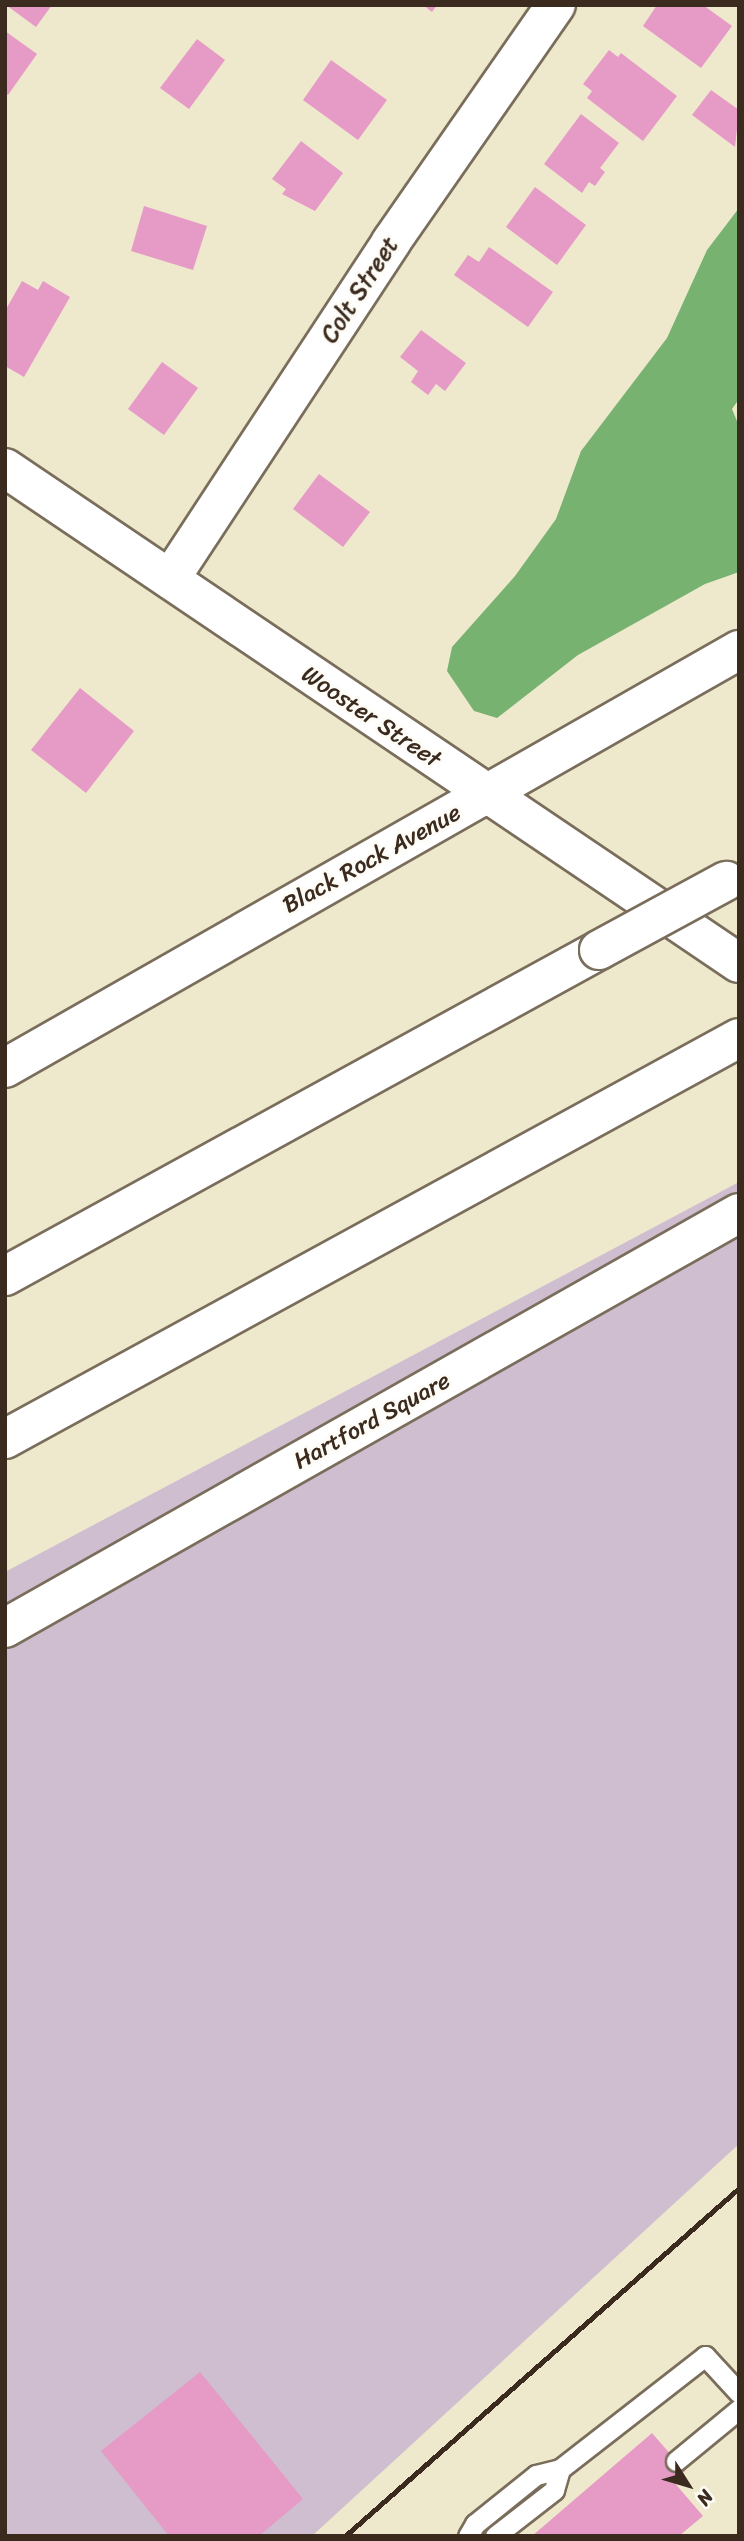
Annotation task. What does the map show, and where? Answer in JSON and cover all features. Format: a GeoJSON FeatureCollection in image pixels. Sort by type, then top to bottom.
{"type":"FeatureCollection","features":[{"type":"Feature","properties":{"kind":"main road","name":"Colt Street"},"geometry":{"type":"LineString","coordinates":[[170,579],[391,242],[556,5]]}},
{"type":"Feature","properties":{"kind":"main road","name":"Wooster Street"},"geometry":{"type":"LineString","coordinates":[[5,468],[739,963]]}},
{"type":"Feature","properties":{"kind":"main road","name":"Black Rock Avenue"},"geometry":{"type":"LineString","coordinates":[[5,1068],[739,650]]}},
{"type":"Feature","properties":{"kind":"main road"},"geometry":{"type":"LineString","coordinates":[[5,1276],[732,877]]}},
{"type":"Feature","properties":{"kind":"main road"},"geometry":{"type":"LineString","coordinates":[[5,1439],[736,1039]]}},
{"type":"Feature","properties":{"kind":"main road","name":"Hartford Square"},"geometry":{"type":"LineString","coordinates":[[5,1628],[739,1213]]}},
{"type":"Feature","properties":{"kind":"lane"},"geometry":{"type":"LineString","coordinates":[[468,2536],[475,2524],[536,2476],[560,2469],[705,2356],[739,2393]]}},
{"type":"Feature","properties":{"kind":"lane"},"geometry":{"type":"LineString","coordinates":[[676,2461],[739,2409]]}},
{"type":"Feature","properties":{"kind":"lane"},"geometry":{"type":"LineString","coordinates":[[495,2536],[554,2490],[560,2469]]}},
{"type":"Feature","properties":{"kind":"shaded area"},"geometry":{"type":"Polygon","coordinates":[[[739,1182],[739,2144],[312,2536],[5,2536],[5,1572],[739,1182]]]}},
{"type":"Feature","properties":{"kind":"green space"},"geometry":{"type":"Polygon","coordinates":[[[739,208],[739,399],[732,409],[739,426],[739,572],[705,584],[578,655],[497,718],[474,711],[447,671],[452,647],[515,576],[556,519],[581,451],[667,338],[707,250],[739,208]]]}},
{"type":"Feature","properties":{"kind":"building"},"geometry":{"type":"Polygon","coordinates":[[[6,5],[52,5],[36,27],[6,5]]]}},
{"type":"Feature","properties":{"kind":"building"},"geometry":{"type":"Polygon","coordinates":[[[423,5],[437,5],[432,12],[423,5]]]}},
{"type":"Feature","properties":{"kind":"building"},"geometry":{"type":"Polygon","coordinates":[[[657,5],[703,5],[732,26],[701,68],[643,26],[657,5]]]}},
{"type":"Feature","properties":{"kind":"building"},"geometry":{"type":"Polygon","coordinates":[[[5,31],[37,54],[8,95],[5,93],[5,31]]]}},
{"type":"Feature","properties":{"kind":"building"},"geometry":{"type":"Polygon","coordinates":[[[197,39],[225,60],[189,109],[160,88],[197,39]]]}},
{"type":"Feature","properties":{"kind":"building"},"geometry":{"type":"Polygon","coordinates":[[[609,50],[618,57],[621,53],[677,96],[643,141],[587,98],[592,91],[583,84],[609,50]]]}},
{"type":"Feature","properties":{"kind":"building"},"geometry":{"type":"Polygon","coordinates":[[[331,60],[387,100],[358,140],[303,100],[331,60]]]}},
{"type":"Feature","properties":{"kind":"building"},"geometry":{"type":"Polygon","coordinates":[[[711,90],[739,110],[735,147],[692,115],[711,90]]]}},
{"type":"Feature","properties":{"kind":"building"},"geometry":{"type":"Polygon","coordinates":[[[581,114],[619,143],[600,168],[605,172],[595,186],[589,182],[582,193],[544,164],[581,114]]]}},
{"type":"Feature","properties":{"kind":"building"},"geometry":{"type":"Polygon","coordinates":[[[301,141],[343,173],[315,211],[282,194],[286,189],[272,179],[301,141]]]}},
{"type":"Feature","properties":{"kind":"building"},"geometry":{"type":"Polygon","coordinates":[[[535,187],[586,225],[557,265],[506,227],[535,187]]]}},
{"type":"Feature","properties":{"kind":"building"},"geometry":{"type":"Polygon","coordinates":[[[144,206],[207,226],[193,270],[131,251],[144,206]]]}},
{"type":"Feature","properties":{"kind":"building"},"geometry":{"type":"Polygon","coordinates":[[[489,247],[553,292],[528,327],[454,275],[468,255],[479,262],[489,247]]]}},
{"type":"Feature","properties":{"kind":"building"},"geometry":{"type":"Polygon","coordinates":[[[22,281],[38,290],[43,281],[70,297],[24,377],[5,366],[5,311],[22,281]]]}},
{"type":"Feature","properties":{"kind":"building"},"geometry":{"type":"Polygon","coordinates":[[[421,330],[466,363],[445,391],[436,384],[428,395],[411,382],[418,371],[400,357],[421,330]]]}},
{"type":"Feature","properties":{"kind":"building"},"geometry":{"type":"Polygon","coordinates":[[[162,362],[198,388],[164,435],[128,409],[162,362]]]}},
{"type":"Feature","properties":{"kind":"building"},"geometry":{"type":"Polygon","coordinates":[[[319,474],[370,512],[343,547],[293,509],[319,474]]]}},
{"type":"Feature","properties":{"kind":"building"},"geometry":{"type":"Polygon","coordinates":[[[80,688],[134,731],[86,793],[31,750],[80,688]]]}},
{"type":"Feature","properties":{"kind":"building"},"geometry":{"type":"Polygon","coordinates":[[[200,2372],[303,2499],[259,2536],[169,2536],[101,2451],[200,2372]]]}},
{"type":"Feature","properties":{"kind":"building"},"geometry":{"type":"Polygon","coordinates":[[[652,2433],[685,2471],[673,2481],[703,2516],[679,2536],[532,2536],[652,2433]]]}},
{"type":"Feature","properties":{"kind":"railway"},"geometry":{"type":"LineString","coordinates":[[345,2536],[739,2188]]}}]}
